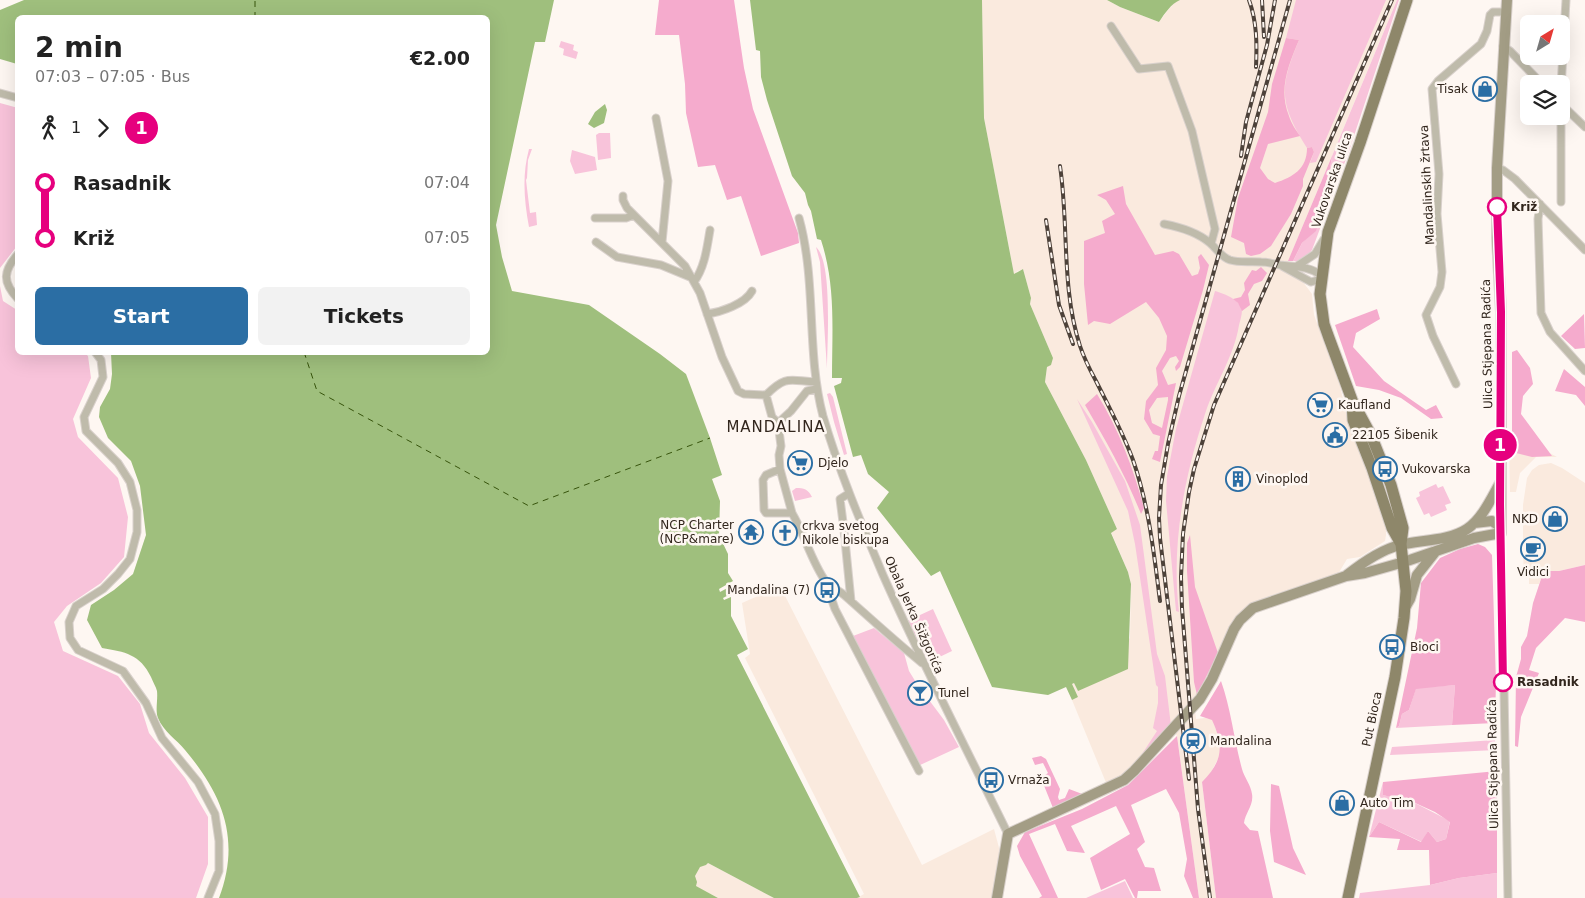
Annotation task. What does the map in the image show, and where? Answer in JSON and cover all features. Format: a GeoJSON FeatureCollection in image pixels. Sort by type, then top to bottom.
{"type":"FeatureCollection","features":[{"type":"Feature","properties":{"kind":"main road","name":"Vukovarska ulica"},"geometry":{"type":"LineString","coordinates":[[1402,544],[1403,528],[1391,485],[1371,434],[1352,400],[1324,324],[1320,294],[1328,232],[1363,134],[1407,0]]}},
{"type":"Feature","properties":{"kind":"main road","name":"Ulica Stjepana Radića"},"geometry":{"type":"LineString","coordinates":[[1501,530],[1501,312],[1497,237],[1497,168],[1507,0]]}},
{"type":"Feature","properties":{"kind":"main road"},"geometry":{"type":"LineString","coordinates":[[1346,576],[1376,555],[1402,544],[1460,533],[1474,523],[1500,482]]}},
{"type":"Feature","properties":{"kind":"main road"},"geometry":{"type":"LineString","coordinates":[[997,898],[1008,834],[1124,780],[1134,771],[1200,699],[1212,679],[1234,629],[1246,614],[1261,605],[1346,576],[1404,562],[1501,530],[1492,521],[1474,523]]}},
{"type":"Feature","properties":{"kind":"main road","name":"Put Bioca"},"geometry":{"type":"LineString","coordinates":[[1348,898],[1395,677],[1406,606],[1402,544]]}},
{"type":"Feature","properties":{"kind":"main road"},"geometry":{"type":"LineString","coordinates":[[1406,606],[1417,575],[1436,550]]}},
{"type":"Feature","properties":{"kind":"street"},"geometry":{"type":"LineString","coordinates":[[1562,75],[1566,0]]}},
{"type":"Feature","properties":{"kind":"street","name":"Mandalinskih žrtava"},"geometry":{"type":"LineString","coordinates":[[1456,384],[1426,315],[1440,287],[1442,272],[1437,214],[1439,174],[1432,89],[1438,81],[1481,44],[1487,31],[1490,15],[1493,12],[1505,12]]}},
{"type":"Feature","properties":{"kind":"street"},"geometry":{"type":"LineString","coordinates":[[1111,26],[1139,69],[1168,66],[1192,131],[1215,229],[1211,244]]}},
{"type":"Feature","properties":{"kind":"street"},"geometry":{"type":"LineString","coordinates":[[1503,46],[1533,75]]}},
{"type":"Feature","properties":{"kind":"street"},"geometry":{"type":"LineString","coordinates":[[0,93],[15,97]]}},
{"type":"Feature","properties":{"kind":"street"},"geometry":{"type":"LineString","coordinates":[[1570,113],[1585,127]]}},
{"type":"Feature","properties":{"kind":"street"},"geometry":{"type":"LineString","coordinates":[[656,118],[668,181],[662,242]]}},
{"type":"Feature","properties":{"kind":"street"},"geometry":{"type":"LineString","coordinates":[[1561,125],[1561,202]]}},
{"type":"Feature","properties":{"kind":"street"},"geometry":{"type":"LineString","coordinates":[[1497,168],[1507,172],[1585,250]]}},
{"type":"Feature","properties":{"kind":"street"},"geometry":{"type":"LineString","coordinates":[[623,196],[622,200],[627,208],[685,266],[700,293],[722,357],[738,390],[744,394],[766,395],[780,382],[785,380],[816,385]]}},
{"type":"Feature","properties":{"kind":"street"},"geometry":{"type":"LineString","coordinates":[[1540,204],[1538,219],[1541,313],[1550,332],[1585,371]]}},
{"type":"Feature","properties":{"kind":"street"},"geometry":{"type":"LineString","coordinates":[[595,218],[626,218],[634,215]]}},
{"type":"Feature","properties":{"kind":"street","name":"Obala Jerka Šižgorića"},"geometry":{"type":"LineString","coordinates":[[799,218],[806,250],[816,385],[848,494],[924,665],[1008,834]]}},
{"type":"Feature","properties":{"kind":"street"},"geometry":{"type":"LineString","coordinates":[[1164,224],[1180,227],[1197,235],[1211,244],[1227,260],[1297,266],[1309,269],[1321,277],[1311,282],[1280,265]]}},
{"type":"Feature","properties":{"kind":"street"},"geometry":{"type":"LineString","coordinates":[[692,280],[700,270],[710,230]]}},
{"type":"Feature","properties":{"kind":"street"},"geometry":{"type":"LineString","coordinates":[[1297,266],[1315,254],[1328,232]]}},
{"type":"Feature","properties":{"kind":"street"},"geometry":{"type":"LineString","coordinates":[[596,242],[617,257],[661,265],[692,280]]}},
{"type":"Feature","properties":{"kind":"street"},"geometry":{"type":"LineString","coordinates":[[15,257],[10,262],[5,276],[8,289],[15,296]]}},
{"type":"Feature","properties":{"kind":"street"},"geometry":{"type":"LineString","coordinates":[[708,314],[722,312],[750,296],[752,291]]}},
{"type":"Feature","properties":{"kind":"street"},"geometry":{"type":"LineString","coordinates":[[97,355],[101,360],[103,377],[84,417],[86,431],[118,463],[130,482],[137,510],[137,532],[130,559],[118,574],[104,589],[76,606],[68,622],[70,638],[78,650],[123,671],[146,703],[162,738],[198,782],[216,814],[219,841],[218,871],[208,898]]}},
{"type":"Feature","properties":{"kind":"street"},"geometry":{"type":"LineString","coordinates":[[778,423],[791,411],[807,391],[816,385]]}},
{"type":"Feature","properties":{"kind":"street"},"geometry":{"type":"LineString","coordinates":[[766,395],[772,418],[778,423],[781,446],[779,455],[780,470],[792,513],[826,583],[835,609],[919,771]]}},
{"type":"Feature","properties":{"kind":"street"},"geometry":{"type":"LineString","coordinates":[[780,470],[766,475],[763,480],[764,510],[766,513],[792,513]]}},
{"type":"Feature","properties":{"kind":"street"},"geometry":{"type":"LineString","coordinates":[[848,494],[840,499],[851,601]]}},
{"type":"Feature","properties":{"kind":"street","name":"Ulica Stjepana Radića"},"geometry":{"type":"LineString","coordinates":[[1501,530],[1508,898]]}},
{"type":"Feature","properties":{"kind":"street"},"geometry":{"type":"LineString","coordinates":[[826,583],[841,592],[924,665]]}},
{"type":"Feature","properties":{"kind":"shaded area"},"geometry":{"type":"Polygon","coordinates":[[[24,0],[554,0],[545,42],[535,42],[496,225],[502,257],[512,291],[589,305],[686,374],[722,475],[712,479],[720,501],[719,535],[728,554],[728,573],[733,581],[719,589],[720,592],[735,584],[738,590],[723,598],[724,600],[731,597],[731,616],[748,649],[737,655],[860,897],[774,898],[708,863],[700,867],[695,876],[696,886],[718,898],[219,898],[228,857],[228,838],[225,819],[218,801],[198,767],[160,723],[157,712],[157,691],[147,669],[131,655],[102,648],[87,620],[91,605],[114,590],[133,574],[146,535],[140,486],[131,461],[108,438],[99,417],[100,407],[110,389],[112,374],[111,355],[490,355],[490,15],[15,15],[15,63],[0,59],[0,10],[24,0]]]}},
{"type":"Feature","properties":{"kind":"shaded area"},"geometry":{"type":"Polygon","coordinates":[[[659,0],[734,0],[744,68],[753,109],[798,233],[799,243],[761,256],[741,196],[727,200],[715,165],[698,167],[686,113],[685,84],[679,35],[655,35],[659,0]]]}},
{"type":"Feature","properties":{"kind":"shaded area"},"geometry":{"type":"Polygon","coordinates":[[[750,0],[982,0],[984,118],[1014,274],[1023,269],[1031,298],[1030,304],[1053,358],[1051,365],[1047,367],[1045,382],[1086,460],[1117,529],[1111,533],[1128,572],[1131,584],[1128,669],[1078,691],[1074,683],[1072,684],[1078,697],[1072,700],[1066,687],[1048,695],[992,687],[940,571],[931,576],[877,508],[889,492],[868,474],[861,455],[853,457],[834,386],[841,383],[842,378],[832,378],[832,308],[826,257],[821,240],[817,239],[805,193],[792,176],[767,100],[761,77],[760,51],[756,50],[750,0]]]}},
{"type":"Feature","properties":{"kind":"shaded area"},"geometry":{"type":"Polygon","coordinates":[[[982,0],[1107,0],[1159,22],[1175,2],[1180,0],[1397,0],[1284,271],[1303,282],[1312,294],[1314,315],[1340,386],[1347,416],[1373,484],[1386,528],[1385,541],[1360,557],[1347,559],[1338,574],[1266,597],[1247,606],[1233,621],[1207,677],[1194,699],[1196,719],[1212,719],[1220,740],[1220,755],[1209,776],[1202,782],[1216,898],[1199,898],[1177,736],[1171,726],[1122,777],[1107,785],[1072,700],[1078,697],[1071,684],[1074,683],[1078,691],[1130,638],[1131,584],[1128,572],[1111,532],[1117,529],[1086,460],[1045,382],[1047,367],[1053,358],[1030,304],[1031,298],[1023,269],[1014,274],[984,118],[982,0]]]}},
{"type":"Feature","properties":{"kind":"shaded area"},"geometry":{"type":"Polygon","coordinates":[[[1107,0],[1180,0],[1171,6],[1159,22],[1107,0]]]}},
{"type":"Feature","properties":{"kind":"shaded area"},"geometry":{"type":"Polygon","coordinates":[[[1296,0],[1386,0],[1316,162],[1310,163],[1314,152],[1312,147],[1307,148],[1291,119],[1285,95],[1288,71],[1299,40],[1286,38],[1296,0]]]}},
{"type":"Feature","properties":{"kind":"shaded area"},"geometry":{"type":"Polygon","coordinates":[[[1397,0],[1399,0],[1349,151],[1312,250],[1299,261],[1293,261],[1302,243],[1316,230],[1329,198],[1329,175],[1332,156],[1397,0]]]}},
{"type":"Feature","properties":{"kind":"shaded area"},"geometry":{"type":"Polygon","coordinates":[[[1286,38],[1299,40],[1286,77],[1285,96],[1290,119],[1300,136],[1268,144],[1260,168],[1268,179],[1275,183],[1288,178],[1302,167],[1307,148],[1312,147],[1314,152],[1303,179],[1303,186],[1291,214],[1271,246],[1260,254],[1251,256],[1246,254],[1244,243],[1231,237],[1238,198],[1268,112],[1272,84],[1286,38]]]}},
{"type":"Feature","properties":{"kind":"shaded area"},"geometry":{"type":"Polygon","coordinates":[[[561,41],[574,45],[573,50],[578,52],[576,59],[563,55],[564,49],[559,47],[561,41]]]}},
{"type":"Feature","properties":{"kind":"shaded area"},"geometry":{"type":"Polygon","coordinates":[[[0,103],[15,107],[15,249],[0,268],[0,103]]]}},
{"type":"Feature","properties":{"kind":"shaded area"},"geometry":{"type":"Polygon","coordinates":[[[605,104],[607,110],[604,123],[594,128],[588,124],[595,112],[605,104]]]}},
{"type":"Feature","properties":{"kind":"shaded area"},"geometry":{"type":"Polygon","coordinates":[[[599,133],[610,133],[611,158],[598,160],[596,135],[599,133]]]}},
{"type":"Feature","properties":{"kind":"shaded area"},"geometry":{"type":"Polygon","coordinates":[[[529,149],[532,149],[528,160],[526,180],[530,213],[536,212],[537,225],[529,227],[524,188],[525,168],[529,149]]]}},
{"type":"Feature","properties":{"kind":"shaded area"},"geometry":{"type":"Polygon","coordinates":[[[572,150],[595,157],[597,170],[575,174],[570,161],[572,150]]]}},
{"type":"Feature","properties":{"kind":"shaded area"},"geometry":{"type":"Polygon","coordinates":[[[1332,156],[1329,175],[1329,198],[1316,231],[1302,243],[1293,261],[1288,261],[1332,156]]]}},
{"type":"Feature","properties":{"kind":"shaded area"},"geometry":{"type":"Polygon","coordinates":[[[1123,186],[1126,204],[1155,255],[1173,251],[1179,254],[1192,276],[1198,274],[1200,268],[1198,257],[1201,254],[1209,265],[1180,367],[1176,371],[1175,367],[1179,361],[1176,356],[1170,358],[1162,371],[1168,385],[1176,383],[1160,462],[1152,459],[1155,451],[1158,451],[1160,436],[1153,434],[1144,419],[1146,401],[1158,385],[1156,368],[1166,350],[1167,336],[1159,318],[1146,302],[1110,324],[1094,321],[1088,325],[1084,284],[1084,241],[1105,233],[1102,221],[1115,214],[1106,200],[1097,195],[1123,186]],[[1168,397],[1157,398],[1149,410],[1152,423],[1162,428],[1168,397]]]}},
{"type":"Feature","properties":{"kind":"shaded area"},"geometry":{"type":"Polygon","coordinates":[[[816,247],[825,269],[827,286],[827,369],[820,262],[816,247]]]}},
{"type":"Feature","properties":{"kind":"shaded area"},"geometry":{"type":"Polygon","coordinates":[[[1261,267],[1267,273],[1262,281],[1254,284],[1248,294],[1250,305],[1242,311],[1238,303],[1233,299],[1241,297],[1245,290],[1244,283],[1252,270],[1256,271],[1261,267]]]}},
{"type":"Feature","properties":{"kind":"shaded area"},"geometry":{"type":"Polygon","coordinates":[[[0,286],[3,301],[15,309],[15,355],[88,356],[91,378],[73,419],[78,437],[118,478],[128,517],[124,557],[101,583],[67,606],[54,622],[63,651],[118,676],[140,704],[149,733],[185,778],[208,817],[208,864],[196,898],[0,898],[0,286]]]}},
{"type":"Feature","properties":{"kind":"shaded area"},"geometry":{"type":"Polygon","coordinates":[[[1215,291],[1235,300],[1242,312],[1237,337],[1205,414],[1185,487],[1178,537],[1177,587],[1179,612],[1176,611],[1166,501],[1167,476],[1176,429],[1215,291]]]}},
{"type":"Feature","properties":{"kind":"shaded area"},"geometry":{"type":"Polygon","coordinates":[[[1377,309],[1380,319],[1356,333],[1353,347],[1384,381],[1426,410],[1436,405],[1443,418],[1431,419],[1401,398],[1379,390],[1356,386],[1335,325],[1377,309]]]}},
{"type":"Feature","properties":{"kind":"shaded area"},"geometry":{"type":"Polygon","coordinates":[[[1584,314],[1585,348],[1575,349],[1561,336],[1584,314]]]}},
{"type":"Feature","properties":{"kind":"shaded area"},"geometry":{"type":"Polygon","coordinates":[[[1517,350],[1530,368],[1533,384],[1523,396],[1521,414],[1552,456],[1532,457],[1516,453],[1512,436],[1512,352],[1517,350]]]}},
{"type":"Feature","properties":{"kind":"shaded area"},"geometry":{"type":"Polygon","coordinates":[[[1564,369],[1585,387],[1585,406],[1576,395],[1555,391],[1564,369]]]}},
{"type":"Feature","properties":{"kind":"shaded area"},"geometry":{"type":"Polygon","coordinates":[[[830,393],[833,397],[847,454],[844,455],[827,394],[830,393]]]}},
{"type":"Feature","properties":{"kind":"shaded area"},"geometry":{"type":"Polygon","coordinates":[[[1097,394],[1119,435],[1130,463],[1144,508],[1141,514],[1122,472],[1085,405],[1097,394]]]}},
{"type":"Feature","properties":{"kind":"shaded area"},"geometry":{"type":"Polygon","coordinates":[[[1077,399],[1125,481],[1140,525],[1157,654],[1165,676],[1171,726],[1145,756],[1142,754],[1157,731],[1153,728],[1158,703],[1158,687],[1156,685],[1135,544],[1128,511],[1077,399]]]}},
{"type":"Feature","properties":{"kind":"shaded area"},"geometry":{"type":"Polygon","coordinates":[[[1516,442],[1546,451],[1557,457],[1536,457],[1520,473],[1516,492],[1510,492],[1509,445],[1516,442]]]}},
{"type":"Feature","properties":{"kind":"shaded area"},"geometry":{"type":"Polygon","coordinates":[[[1551,463],[1585,483],[1585,565],[1559,571],[1547,571],[1539,584],[1529,584],[1529,574],[1524,574],[1523,553],[1523,505],[1527,478],[1532,470],[1539,465],[1551,463]]]}},
{"type":"Feature","properties":{"kind":"shaded area"},"geometry":{"type":"Polygon","coordinates":[[[1436,484],[1438,488],[1443,486],[1451,503],[1445,505],[1447,510],[1431,517],[1429,513],[1424,515],[1416,498],[1420,496],[1419,492],[1436,484]]]}},
{"type":"Feature","properties":{"kind":"shaded area"},"geometry":{"type":"Polygon","coordinates":[[[796,488],[806,489],[812,497],[795,501],[792,491],[796,488]]]}},
{"type":"Feature","properties":{"kind":"shaded area"},"geometry":{"type":"Polygon","coordinates":[[[1190,535],[1195,587],[1218,653],[1197,695],[1194,682],[1187,571],[1187,543],[1190,535]]]}},
{"type":"Feature","properties":{"kind":"shaded area"},"geometry":{"type":"Polygon","coordinates":[[[1478,544],[1485,547],[1492,555],[1496,682],[1495,723],[1452,725],[1455,685],[1416,689],[1409,710],[1402,714],[1399,726],[1396,728],[1417,628],[1421,583],[1440,558],[1460,549],[1478,544]]]}},
{"type":"Feature","properties":{"kind":"shaded area"},"geometry":{"type":"Polygon","coordinates":[[[1585,565],[1585,622],[1565,618],[1536,648],[1529,670],[1539,673],[1521,717],[1518,747],[1515,746],[1516,677],[1521,659],[1521,647],[1527,636],[1533,603],[1541,579],[1547,571],[1559,571],[1585,565]]]}},
{"type":"Feature","properties":{"kind":"shaded area"},"geometry":{"type":"Polygon","coordinates":[[[780,586],[922,865],[994,829],[1002,859],[993,898],[857,898],[864,894],[745,658],[750,654],[742,603],[780,586]]]}},
{"type":"Feature","properties":{"kind":"shaded area"},"geometry":{"type":"Polygon","coordinates":[[[933,609],[952,651],[927,663],[907,621],[933,609]]]}},
{"type":"Feature","properties":{"kind":"shaded area"},"geometry":{"type":"Polygon","coordinates":[[[874,628],[904,653],[909,671],[944,720],[959,747],[918,766],[853,636],[874,628]]]}},
{"type":"Feature","properties":{"kind":"shaded area"},"geometry":{"type":"Polygon","coordinates":[[[1221,681],[1242,769],[1252,794],[1252,802],[1244,823],[1250,830],[1258,831],[1273,898],[1216,898],[1202,782],[1218,760],[1220,746],[1212,720],[1200,716],[1221,681]]]}},
{"type":"Feature","properties":{"kind":"shaded area"},"geometry":{"type":"Polygon","coordinates":[[[1455,685],[1452,725],[1396,728],[1399,726],[1402,714],[1409,710],[1416,688],[1455,685]]]}},
{"type":"Feature","properties":{"kind":"shaded area"},"geometry":{"type":"Polygon","coordinates":[[[1177,736],[1199,898],[1193,898],[1184,876],[1187,859],[1179,813],[1166,789],[1131,805],[1145,842],[1137,849],[1145,867],[1154,868],[1161,891],[1138,891],[1137,898],[1135,898],[1125,879],[1101,890],[1090,858],[1130,834],[1116,806],[1071,826],[1085,853],[1067,851],[1055,824],[1029,834],[1058,898],[1039,898],[1042,896],[1020,856],[1017,846],[1025,832],[1082,809],[1128,785],[1177,736]]]}},
{"type":"Feature","properties":{"kind":"shaded area"},"geometry":{"type":"Polygon","coordinates":[[[1495,740],[1496,750],[1390,755],[1392,747],[1495,740]]]}},
{"type":"Feature","properties":{"kind":"shaded area"},"geometry":{"type":"Polygon","coordinates":[[[1041,756],[1046,759],[1060,789],[1059,800],[1065,798],[1069,789],[1085,795],[1053,808],[1041,778],[1048,773],[1043,763],[1035,765],[1032,758],[1041,756]]]}},
{"type":"Feature","properties":{"kind":"shaded area"},"geometry":{"type":"Polygon","coordinates":[[[1497,771],[1497,873],[1459,878],[1430,885],[1429,850],[1397,850],[1400,839],[1369,837],[1379,822],[1421,842],[1428,831],[1437,842],[1446,839],[1450,822],[1435,812],[1413,802],[1397,806],[1398,799],[1383,795],[1383,782],[1497,771]]]}},
{"type":"Feature","properties":{"kind":"shaded area"},"geometry":{"type":"Polygon","coordinates":[[[1383,782],[1383,795],[1413,802],[1450,821],[1446,839],[1437,842],[1428,831],[1422,842],[1379,822],[1369,837],[1383,782]]]}},
{"type":"Feature","properties":{"kind":"shaded area"},"geometry":{"type":"Polygon","coordinates":[[[1271,784],[1279,786],[1293,848],[1306,875],[1274,862],[1270,831],[1271,784]]]}},
{"type":"Feature","properties":{"kind":"shaded area"},"geometry":{"type":"Polygon","coordinates":[[[708,863],[774,898],[718,898],[695,886],[694,876],[700,866],[708,863]]]}},
{"type":"Feature","properties":{"kind":"shaded area"},"geometry":{"type":"Polygon","coordinates":[[[1497,873],[1497,898],[1359,898],[1360,893],[1430,885],[1459,878],[1497,873]]]}},
{"type":"Feature","properties":{"kind":"shaded area"},"geometry":{"type":"Polygon","coordinates":[[[1125,881],[1133,898],[1086,898],[1125,881]]]}},
{"type":"Feature","properties":{"kind":"ferry route"},"geometry":{"type":"LineString","coordinates":[[255,0],[255,15]]}},
{"type":"Feature","properties":{"kind":"ferry route"},"geometry":{"type":"LineString","coordinates":[[305,355],[317,391],[529,506],[710,438]]}},
{"type":"Feature","properties":{"kind":"railway"},"geometry":{"type":"LineString","coordinates":[[1249,0],[1256,33],[1256,67]]}},
{"type":"Feature","properties":{"kind":"railway"},"geometry":{"type":"LineString","coordinates":[[1262,0],[1264,37]]}},
{"type":"Feature","properties":{"kind":"railway"},"geometry":{"type":"LineString","coordinates":[[1241,156],[1246,122],[1267,45],[1275,0]]}},
{"type":"Feature","properties":{"kind":"railway"},"geometry":{"type":"LineString","coordinates":[[1189,779],[1160,538],[1161,485],[1179,396],[1290,0]]}},
{"type":"Feature","properties":{"kind":"railway"},"geometry":{"type":"LineString","coordinates":[[1210,898],[1198,809],[1182,608],[1183,534],[1189,492],[1194,469],[1214,405],[1392,0]]}},
{"type":"Feature","properties":{"kind":"railway"},"geometry":{"type":"LineString","coordinates":[[1060,166],[1068,279],[1074,324],[1083,355],[1125,440],[1139,477],[1150,530],[1160,601]]}},
{"type":"Feature","properties":{"kind":"railway"},"geometry":{"type":"LineString","coordinates":[[1046,220],[1059,305],[1073,344]]}},
{"type":"Feature","properties":{"kind":"bus line","name":"1"},"geometry":{"type":"LineString","coordinates":[[1497,207],[1501,312],[1500,504],[1503,682]]}},
{"type":"Feature","properties":{"kind":"place","name":"Tisak"},"geometry":{"type":"Point","coordinates":[1485,89]}},
{"type":"Feature","properties":{"kind":"place","name":"Križ"},"geometry":{"type":"Point","coordinates":[1497,207]}},
{"type":"Feature","properties":{"kind":"place","name":"Kaufland"},"geometry":{"type":"Point","coordinates":[1320,405]}},
{"type":"Feature","properties":{"kind":"place","name":"22105 Šibenik"},"geometry":{"type":"Point","coordinates":[1335,435]}},
{"type":"Feature","properties":{"kind":"place","name":"Djelo"},"geometry":{"type":"Point","coordinates":[800,463]}},
{"type":"Feature","properties":{"kind":"place","name":"Vukovarska"},"geometry":{"type":"Point","coordinates":[1385,469]}},
{"type":"Feature","properties":{"kind":"place","name":"Vinoplod"},"geometry":{"type":"Point","coordinates":[1238,479]}},
{"type":"Feature","properties":{"kind":"place","name":"NKD"},"geometry":{"type":"Point","coordinates":[1555,519]}},
{"type":"Feature","properties":{"kind":"place","name":"NCP Charter (NCP&mare)"},"geometry":{"type":"Point","coordinates":[751,532]}},
{"type":"Feature","properties":{"kind":"place","name":"crkva svetog Nikole biskupa"},"geometry":{"type":"Point","coordinates":[785,533]}},
{"type":"Feature","properties":{"kind":"place","name":"Vidici"},"geometry":{"type":"Point","coordinates":[1533,549]}},
{"type":"Feature","properties":{"kind":"place","name":"Mandalina (7)"},"geometry":{"type":"Point","coordinates":[827,590]}},
{"type":"Feature","properties":{"kind":"place","name":"Bioci"},"geometry":{"type":"Point","coordinates":[1392,647]}},
{"type":"Feature","properties":{"kind":"place","name":"Rasadnik"},"geometry":{"type":"Point","coordinates":[1503,682]}},
{"type":"Feature","properties":{"kind":"place","name":"Tunel"},"geometry":{"type":"Point","coordinates":[920,693]}},
{"type":"Feature","properties":{"kind":"place","name":"Mandalina"},"geometry":{"type":"Point","coordinates":[1193,741]}},
{"type":"Feature","properties":{"kind":"place","name":"Vrnaža"},"geometry":{"type":"Point","coordinates":[991,780]}},
{"type":"Feature","properties":{"kind":"place","name":"Auto Tim"},"geometry":{"type":"Point","coordinates":[1342,803]}},
{"type":"Feature","properties":{"kind":"district","name":"MANDALINA"},"geometry":{"type":"Point","coordinates":[776,427]}}]}
